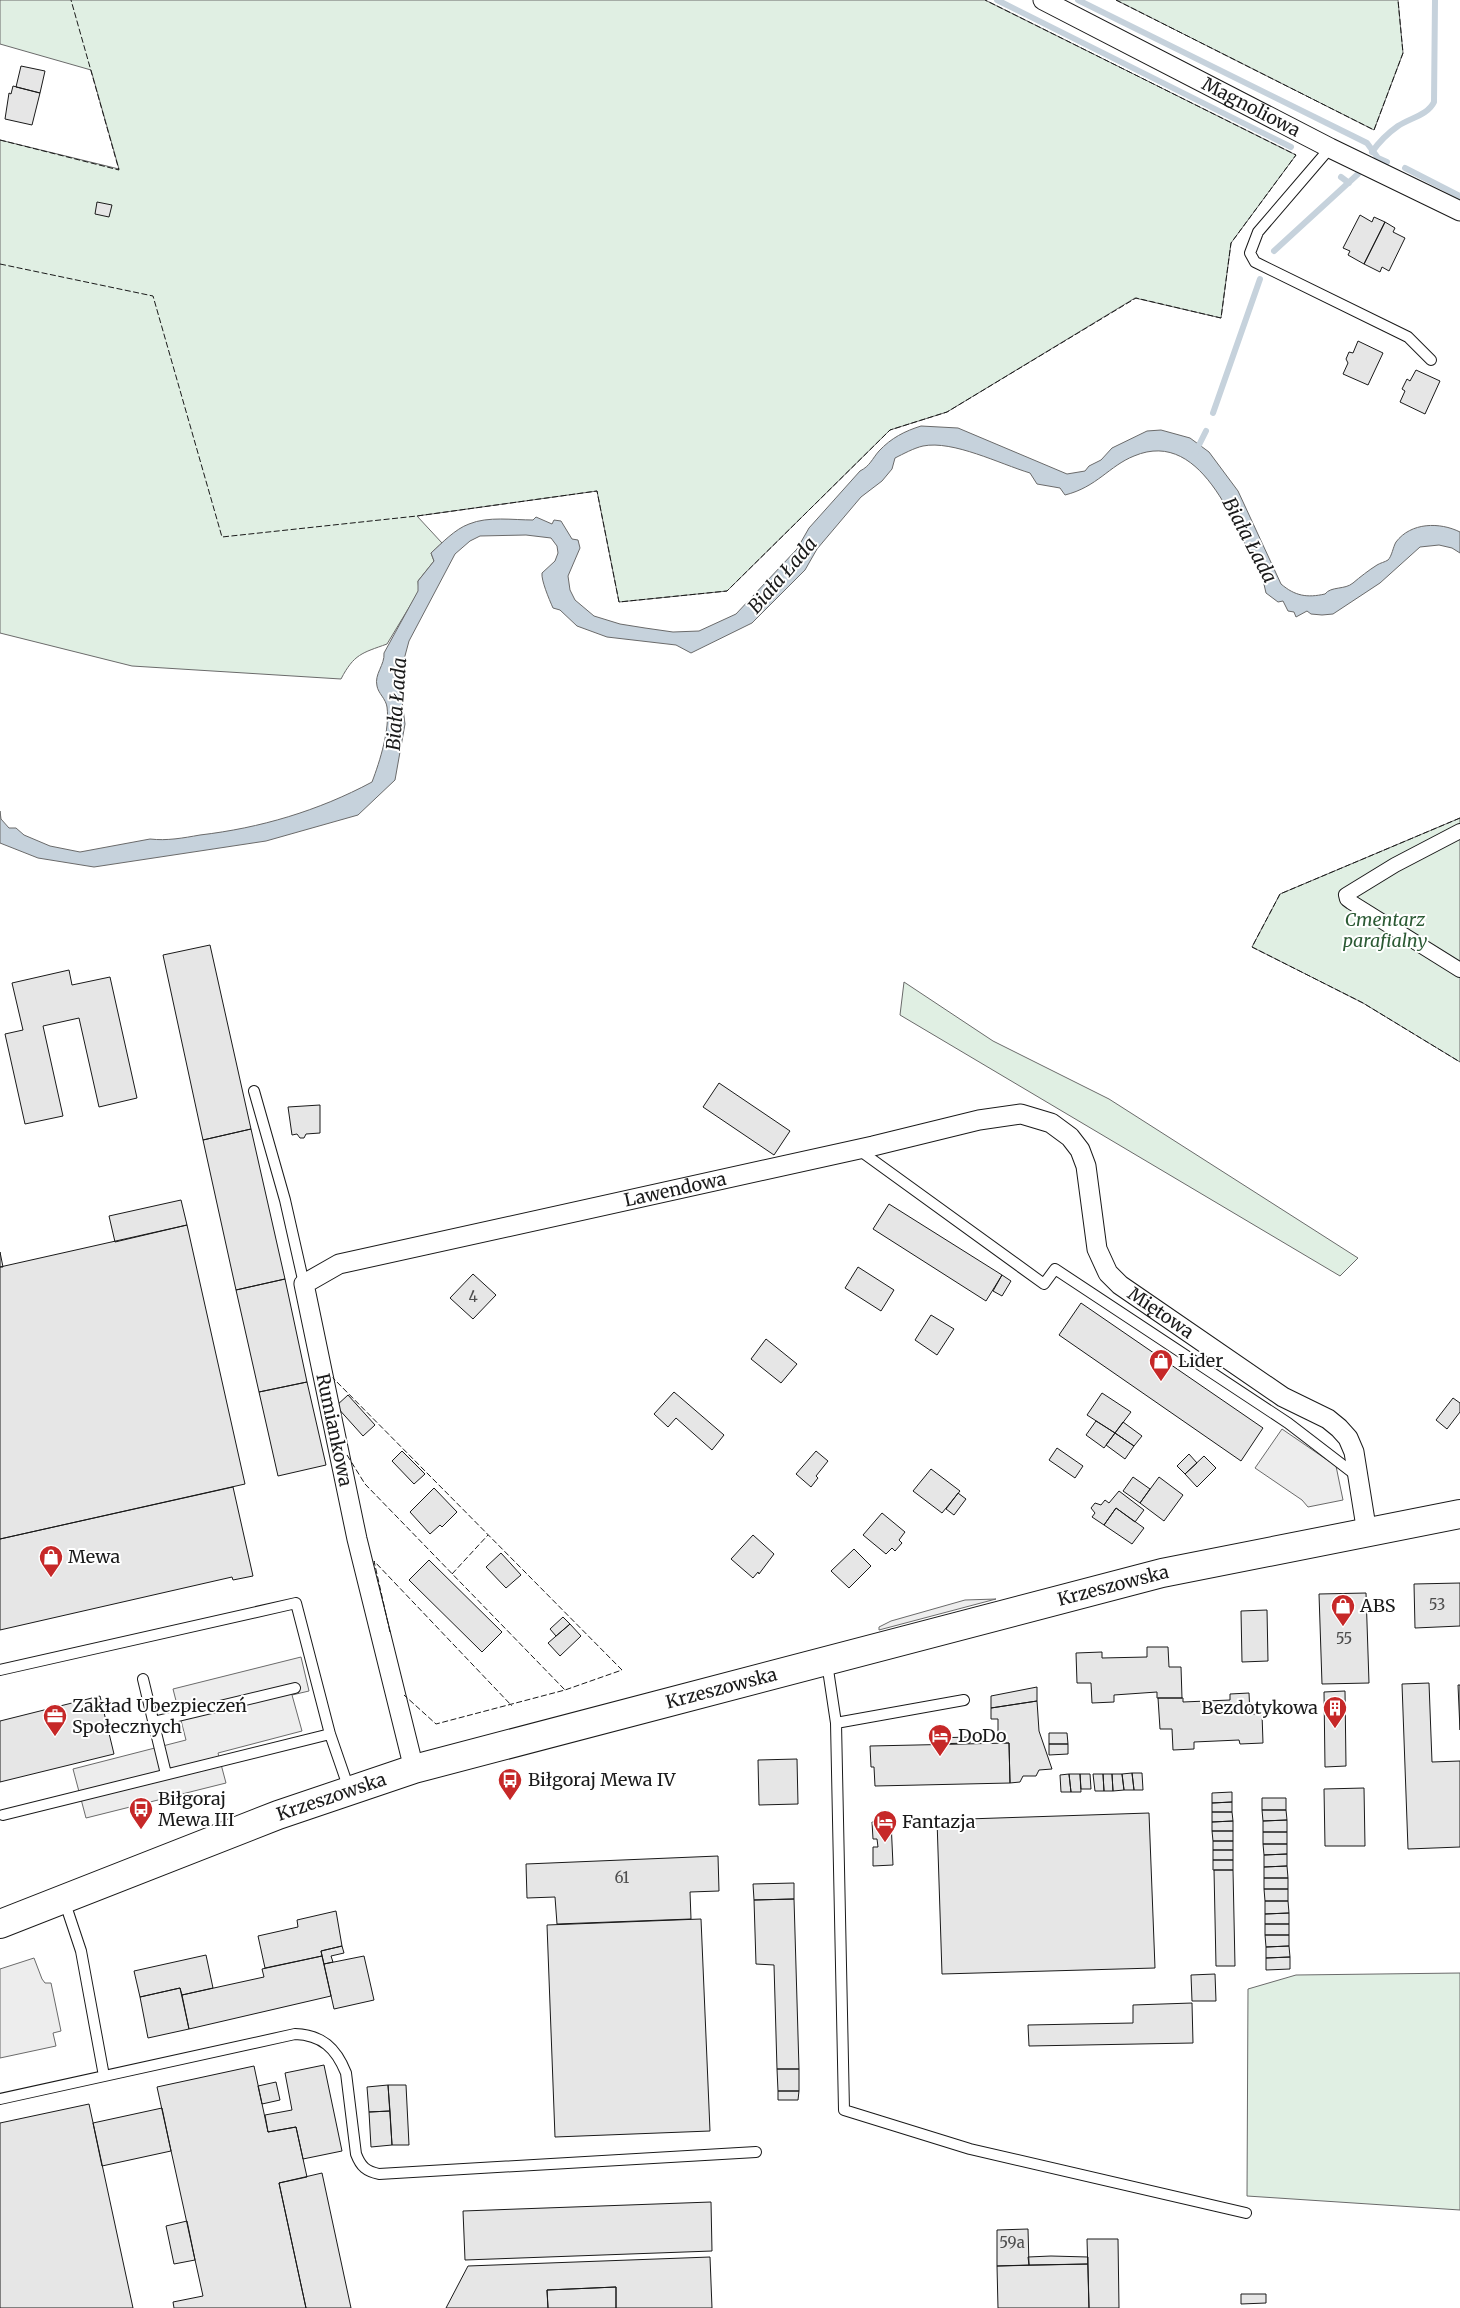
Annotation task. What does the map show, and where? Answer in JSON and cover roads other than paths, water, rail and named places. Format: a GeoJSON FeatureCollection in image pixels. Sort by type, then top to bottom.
{"type":"FeatureCollection","features":[{"type":"Feature","properties":{"kind":"main road","name":"Krzeszowska"},"geometry":{"type":"LineString","coordinates":[[0,1924],[278,1814],[414,1769],[826,1659],[1162,1573],[1460,1514]]}},
{"type":"Feature","properties":{"kind":"street","name":"Magnoliowa"},"geometry":{"type":"LineString","coordinates":[[1043,0],[1330,148],[1460,211]]}},
{"type":"Feature","properties":{"kind":"street"},"geometry":{"type":"LineString","coordinates":[[1460,831],[1395,865],[1346,895],[1346,899],[1460,970]]}},
{"type":"Feature","properties":{"kind":"street","name":"Lawendowa"},"geometry":{"type":"LineString","coordinates":[[304,1284],[339,1264],[1010,1115],[1031,1116],[1050,1123]]}},
{"type":"Feature","properties":{"kind":"street","name":"Miętowa"},"geometry":{"type":"LineString","coordinates":[[1050,1123],[1070,1137],[1084,1159],[1097,1249],[1108,1273],[1120,1285],[1259,1382],[1282,1397],[1328,1419],[1339,1428],[1348,1438],[1358,1477],[1368,1533]]}},
{"type":"Feature","properties":{"kind":"street","name":"Rumiankowa"},"geometry":{"type":"LineString","coordinates":[[304,1284],[357,1539],[414,1769]]}},
{"type":"Feature","properties":{"kind":"lane"},"geometry":{"type":"LineString","coordinates":[[1330,148],[1258,232],[1250,252],[1255,262],[1408,337],[1431,360]]}},
{"type":"Feature","properties":{"kind":"lane","name":"Rumiankowa"},"geometry":{"type":"LineString","coordinates":[[254,1091],[285,1200],[304,1284]]}},
{"type":"Feature","properties":{"kind":"lane"},"geometry":{"type":"LineString","coordinates":[[858,1149],[1044,1284],[1055,1269],[1288,1423],[1358,1477]]}},
{"type":"Feature","properties":{"kind":"lane"},"geometry":{"type":"LineString","coordinates":[[0,1670],[296,1603],[330,1734],[349,1790]]}},
{"type":"Feature","properties":{"kind":"lane"},"geometry":{"type":"LineString","coordinates":[[826,1659],[836,1723],[844,2110],[970,2149],[1246,2213]]}},
{"type":"Feature","properties":{"kind":"lane"},"geometry":{"type":"LineString","coordinates":[[143,1680],[166,1774]]}},
{"type":"Feature","properties":{"kind":"lane"},"geometry":{"type":"LineString","coordinates":[[153,1722],[295,1688]]}},
{"type":"Feature","properties":{"kind":"lane"},"geometry":{"type":"LineString","coordinates":[[836,1723],[964,1700]]}},
{"type":"Feature","properties":{"kind":"lane"},"geometry":{"type":"LineString","coordinates":[[3,1814],[330,1734]]}},
{"type":"Feature","properties":{"kind":"lane"},"geometry":{"type":"LineString","coordinates":[[64,1900],[81,1951],[104,2076]]}},
{"type":"Feature","properties":{"kind":"lane"},"geometry":{"type":"LineString","coordinates":[[0,2099],[295,2034],[309,2034],[325,2042],[336,2051],[346,2073],[356,2154],[359,2164],[368,2171],[379,2174],[756,2152]]}},
{"type":"Feature","properties":{"kind":"water","name":"Biała Łada"},"geometry":{"type":"Polygon","coordinates":[[[921,426],[958,428],[1067,474],[1085,471],[1089,466],[1101,460],[1112,448],[1147,431],[1161,430],[1190,438],[1209,452],[1238,491],[1281,584],[1291,591],[1302,595],[1325,594],[1331,590],[1350,585],[1378,564],[1388,560],[1396,542],[1402,535],[1418,527],[1435,525],[1460,532],[1460,553],[1452,548],[1439,545],[1420,547],[1380,583],[1333,614],[1311,614],[1307,611],[1296,617],[1294,612],[1288,611],[1283,601],[1278,602],[1266,593],[1263,580],[1216,490],[1199,470],[1181,457],[1159,451],[1134,456],[1117,465],[1086,487],[1065,495],[1060,488],[1037,484],[1030,473],[976,454],[948,446],[923,446],[895,458],[892,469],[882,481],[861,497],[817,549],[805,570],[752,623],[691,653],[676,645],[607,637],[577,626],[560,610],[553,608],[542,576],[542,573],[555,561],[558,553],[557,546],[551,538],[526,535],[480,536],[470,541],[455,554],[409,641],[399,678],[405,724],[395,780],[358,815],[266,841],[94,867],[38,858],[0,843],[0,811],[1,819],[9,828],[16,828],[24,835],[50,846],[80,852],[150,839],[175,839],[245,828],[288,817],[331,802],[372,782],[384,745],[388,716],[385,701],[376,682],[384,653],[418,591],[418,581],[434,561],[431,553],[459,529],[469,524],[492,519],[533,520],[536,517],[552,524],[554,520],[561,521],[572,539],[578,540],[580,548],[568,576],[570,590],[575,600],[594,616],[620,624],[673,632],[699,631],[736,614],[797,549],[809,528],[860,471],[869,465],[879,451],[898,436],[921,426]]]}},
{"type":"Feature","properties":{"kind":"waterway"},"geometry":{"type":"LineString","coordinates":[[997,0],[1291,147]]}},
{"type":"Feature","properties":{"kind":"waterway"},"geometry":{"type":"LineString","coordinates":[[1078,0],[1367,143],[1378,158],[1387,162]]}},
{"type":"Feature","properties":{"kind":"waterway"},"geometry":{"type":"LineString","coordinates":[[1372,152],[1398,126],[1428,110],[1434,102],[1435,0]]}},
{"type":"Feature","properties":{"kind":"waterway"},"geometry":{"type":"LineString","coordinates":[[1405,168],[1460,196]]}},
{"type":"Feature","properties":{"kind":"waterway"},"geometry":{"type":"LineString","coordinates":[[1274,251],[1358,174]]}},
{"type":"Feature","properties":{"kind":"waterway"},"geometry":{"type":"LineString","coordinates":[[1341,177],[1349,183]]}},
{"type":"Feature","properties":{"kind":"waterway"},"geometry":{"type":"LineString","coordinates":[[1213,413],[1260,279]]}},
{"type":"Feature","properties":{"kind":"waterway"},"geometry":{"type":"LineString","coordinates":[[1195,453],[1206,431]]}},
{"type":"Feature","properties":{"kind":"place","name":"Lider"},"geometry":{"type":"Point","coordinates":[1161,1382]}},
{"type":"Feature","properties":{"kind":"place","name":"Mewa"},"geometry":{"type":"Point","coordinates":[51,1578]}},
{"type":"Feature","properties":{"kind":"place","name":"ABS"},"geometry":{"type":"Point","coordinates":[1343,1627]}},
{"type":"Feature","properties":{"kind":"place","name":"Bezdotykowa"},"geometry":{"type":"Point","coordinates":[1335,1729]}},
{"type":"Feature","properties":{"kind":"place","name":"Zakład Ubezpieczeń Społecznych"},"geometry":{"type":"Point","coordinates":[55,1737]}},
{"type":"Feature","properties":{"kind":"place","name":"DoDo"},"geometry":{"type":"Point","coordinates":[940,1757]}},
{"type":"Feature","properties":{"kind":"place","name":"Biłgoraj Mewa IV"},"geometry":{"type":"Point","coordinates":[510,1801]}},
{"type":"Feature","properties":{"kind":"place","name":"Biłgoraj Mewa III"},"geometry":{"type":"Point","coordinates":[141,1830]}},
{"type":"Feature","properties":{"kind":"place","name":"Fantazja"},"geometry":{"type":"Point","coordinates":[885,1843]}},
{"type":"Feature","properties":{"kind":"park label","name":"Cmentarz parafialny"},"geometry":{"type":"Point","coordinates":[1385,930]}}]}
